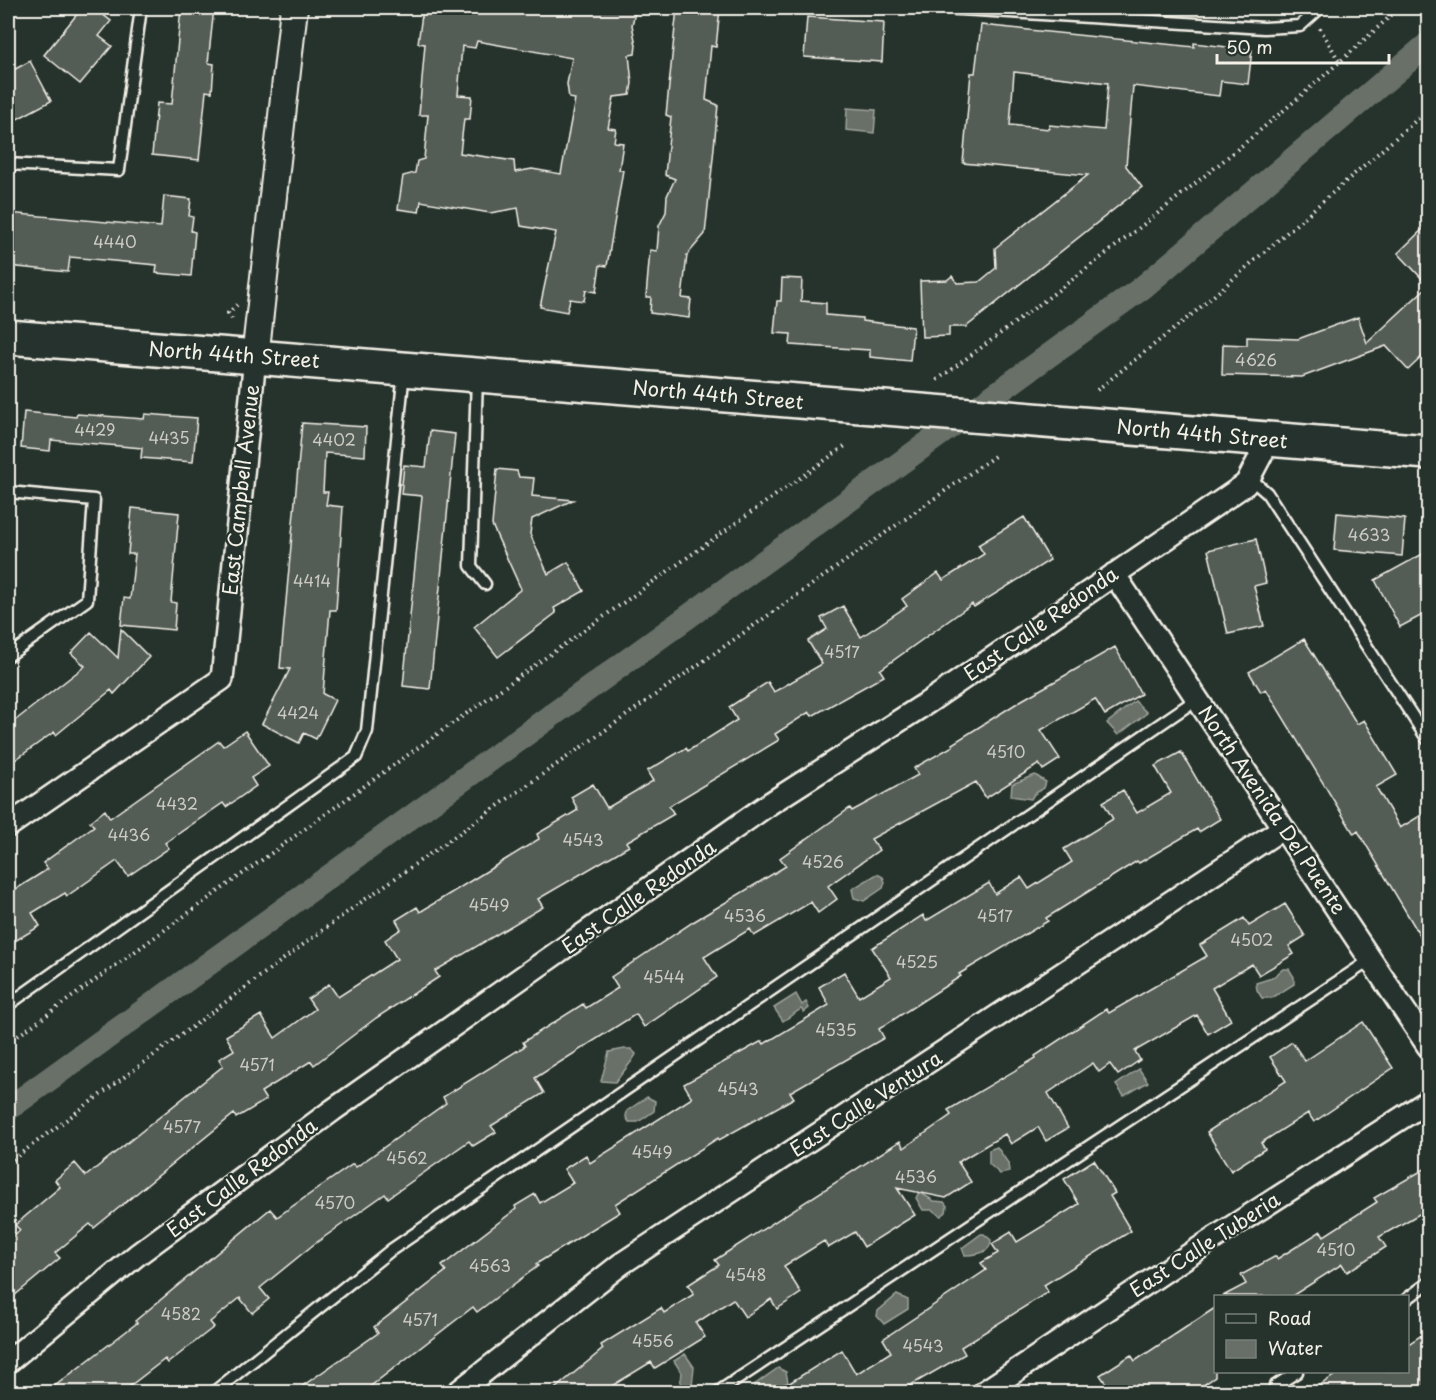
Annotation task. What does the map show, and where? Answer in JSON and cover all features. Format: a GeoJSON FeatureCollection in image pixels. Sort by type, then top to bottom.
{"type":"FeatureCollection","features":[{"type":"Feature","properties":{"kind":"main road","name":"North 44th Street"},"geometry":{"type":"LineString","coordinates":[[8,337],[477,374],[911,412],[1428,452]]}},
{"type":"Feature","properties":{"kind":"street","name":"East Campbell Avenue"},"geometry":{"type":"LineString","coordinates":[[8,826],[222,679],[294,8]]}},
{"type":"Feature","properties":{"kind":"street","name":"East Calle Redonda"},"geometry":{"type":"LineString","coordinates":[[8,1362],[137,1256],[333,1110],[769,804],[927,703],[1240,489],[1251,478],[1269,440]]}},
{"type":"Feature","properties":{"kind":"street","name":"North Avenida Del Puente"},"geometry":{"type":"LineString","coordinates":[[1114,574],[1428,1046]]}},
{"type":"Feature","properties":{"kind":"street","name":"East Calle Ventura"},"geometry":{"type":"LineString","coordinates":[[458,1392],[621,1264],[1283,828]]}},
{"type":"Feature","properties":{"kind":"street","name":"East Calle Tuberia"},"geometry":{"type":"LineString","coordinates":[[984,1392],[1216,1237],[1428,1101]]}},
{"type":"Feature","properties":{"kind":"lane"},"geometry":{"type":"LineString","coordinates":[[8,164],[119,170],[141,8]]}},
{"type":"Feature","properties":{"kind":"lane"},"geometry":{"type":"LineString","coordinates":[[944,8],[1264,28],[1300,26],[1317,11]]}},
{"type":"Feature","properties":{"kind":"lane"},"geometry":{"type":"LineString","coordinates":[[8,1005],[356,756],[367,731],[404,368]]}},
{"type":"Feature","properties":{"kind":"lane"},"geometry":{"type":"LineString","coordinates":[[477,374],[471,566],[486,584]]}},
{"type":"Feature","properties":{"kind":"lane"},"geometry":{"type":"LineString","coordinates":[[1251,478],[1267,493],[1428,740]]}},
{"type":"Feature","properties":{"kind":"lane"},"geometry":{"type":"LineString","coordinates":[[8,492],[94,500],[87,600],[8,656]]}},
{"type":"Feature","properties":{"kind":"lane"},"geometry":{"type":"LineString","coordinates":[[214,1392],[391,1250],[1197,699]]}},
{"type":"Feature","properties":{"kind":"lane"},"geometry":{"type":"LineString","coordinates":[[718,1392],[1372,959]]}},
{"type":"Feature","properties":{"kind":"lane"},"geometry":{"type":"LineString","coordinates":[[1409,1297],[1428,1283]]}},
{"type":"Feature","properties":{"kind":"lane"},"geometry":{"type":"LineString","coordinates":[[1275,1386],[1294,1373]]}},
{"type":"Feature","properties":{"kind":"path"},"geometry":{"type":"LineString","coordinates":[[937,380],[1070,280],[1217,164],[1399,8]]}},
{"type":"Feature","properties":{"kind":"path"},"geometry":{"type":"LineString","coordinates":[[1317,11],[1339,61]]}},
{"type":"Feature","properties":{"kind":"path"},"geometry":{"type":"LineString","coordinates":[[1097,390],[1195,312],[1428,110]]}},
{"type":"Feature","properties":{"kind":"path"},"geometry":{"type":"LineString","coordinates":[[232,319],[228,313],[239,303],[242,305]]}},
{"type":"Feature","properties":{"kind":"path"},"geometry":{"type":"LineString","coordinates":[[8,1043],[395,764],[848,444]]}},
{"type":"Feature","properties":{"kind":"path"},"geometry":{"type":"LineString","coordinates":[[8,1163],[360,903],[996,455]]}},
{"type":"Feature","properties":{"kind":"water"},"geometry":{"type":"Polygon","coordinates":[[[847,108],[876,110],[874,133],[846,130],[847,108]]]}},
{"type":"Feature","properties":{"kind":"water"},"geometry":{"type":"Polygon","coordinates":[[[1135,701],[1147,713],[1118,735],[1107,723],[1135,701]]]}},
{"type":"Feature","properties":{"kind":"water"},"geometry":{"type":"Polygon","coordinates":[[[1035,775],[1046,782],[1044,788],[1034,794],[1031,799],[1011,796],[1012,784],[1035,775]]]}},
{"type":"Feature","properties":{"kind":"water"},"geometry":{"type":"Polygon","coordinates":[[[877,874],[883,877],[885,882],[883,888],[864,901],[854,898],[852,889],[877,874]]]}},
{"type":"Feature","properties":{"kind":"water"},"geometry":{"type":"Polygon","coordinates":[[[1283,969],[1289,969],[1294,977],[1294,984],[1272,998],[1262,998],[1256,983],[1272,978],[1283,969]]]}},
{"type":"Feature","properties":{"kind":"water"},"geometry":{"type":"Polygon","coordinates":[[[796,994],[802,1005],[806,1002],[809,1008],[804,1012],[801,1009],[783,1021],[774,1008],[796,994]]]}},
{"type":"Feature","properties":{"kind":"water"},"geometry":{"type":"Polygon","coordinates":[[[631,1049],[636,1054],[630,1063],[615,1082],[601,1081],[609,1052],[631,1049]]]}},
{"type":"Feature","properties":{"kind":"water"},"geometry":{"type":"Polygon","coordinates":[[[1139,1069],[1148,1082],[1124,1096],[1116,1085],[1139,1069]]]}},
{"type":"Feature","properties":{"kind":"water"},"geometry":{"type":"Polygon","coordinates":[[[647,1097],[655,1101],[654,1111],[638,1122],[629,1122],[626,1117],[627,1111],[647,1097]]]}},
{"type":"Feature","properties":{"kind":"water"},"geometry":{"type":"Polygon","coordinates":[[[997,1147],[1008,1163],[1009,1172],[1000,1174],[989,1164],[989,1150],[997,1147]]]}},
{"type":"Feature","properties":{"kind":"water"},"geometry":{"type":"Polygon","coordinates":[[[919,1192],[934,1201],[944,1202],[947,1206],[946,1212],[941,1216],[932,1210],[923,1210],[916,1198],[919,1192]]]}},
{"type":"Feature","properties":{"kind":"water"},"geometry":{"type":"Polygon","coordinates":[[[981,1234],[991,1240],[988,1248],[978,1254],[965,1255],[962,1248],[981,1234]]]}},
{"type":"Feature","properties":{"kind":"water"},"geometry":{"type":"Polygon","coordinates":[[[897,1295],[908,1300],[908,1309],[884,1324],[877,1316],[878,1311],[897,1295]]]}},
{"type":"Feature","properties":{"kind":"water"},"geometry":{"type":"Polygon","coordinates":[[[685,1354],[694,1367],[692,1386],[680,1385],[682,1373],[674,1361],[685,1354]]]}},
{"type":"Feature","properties":{"kind":"water"},"geometry":{"type":"Polygon","coordinates":[[[778,1368],[786,1372],[788,1382],[769,1392],[755,1392],[754,1385],[778,1368]]]}},
{"type":"Feature","properties":{"kind":"building"},"geometry":{"type":"Polygon","coordinates":[[[82,8],[94,8],[111,21],[99,36],[112,46],[80,84],[44,55],[82,8]]]}},
{"type":"Feature","properties":{"kind":"building"},"geometry":{"type":"Polygon","coordinates":[[[181,8],[214,8],[208,63],[214,64],[212,92],[206,91],[199,160],[152,155],[157,103],[172,104],[181,8]]]}},
{"type":"Feature","properties":{"kind":"building"},"geometry":{"type":"Polygon","coordinates":[[[423,8],[636,8],[632,25],[636,45],[635,54],[629,55],[632,83],[630,95],[614,97],[608,128],[616,129],[614,142],[623,143],[619,170],[623,170],[607,266],[600,265],[596,292],[586,290],[584,301],[570,299],[567,312],[540,307],[556,232],[521,226],[518,208],[490,213],[421,201],[419,212],[398,209],[403,176],[415,173],[417,161],[424,159],[428,115],[419,115],[425,44],[418,43],[423,8]],[[477,41],[475,48],[462,46],[458,95],[472,96],[470,119],[464,119],[460,153],[514,161],[515,172],[532,169],[561,174],[575,99],[569,98],[567,84],[572,58],[477,41]]]}},
{"type":"Feature","properties":{"kind":"building"},"geometry":{"type":"Polygon","coordinates":[[[677,8],[720,8],[716,47],[711,46],[706,100],[718,105],[705,234],[687,255],[682,298],[691,299],[689,318],[650,313],[651,297],[646,297],[650,250],[657,251],[659,226],[666,212],[667,196],[675,179],[665,175],[671,117],[666,115],[677,8]]]}},
{"type":"Feature","properties":{"kind":"building"},"geometry":{"type":"Polygon","coordinates":[[[807,17],[884,22],[882,62],[804,57],[807,17]]]}},
{"type":"Feature","properties":{"kind":"building"},"geometry":{"type":"Polygon","coordinates":[[[981,25],[1194,47],[1194,43],[1252,50],[1248,84],[1221,81],[1219,96],[1133,86],[1126,166],[1142,187],[966,327],[949,327],[949,336],[922,337],[920,281],[947,280],[952,276],[957,283],[979,282],[996,268],[995,248],[1088,175],[963,163],[971,73],[975,73],[981,25]],[[1014,72],[1010,125],[1049,129],[1049,125],[1104,130],[1108,83],[1014,72]]]}},
{"type":"Feature","properties":{"kind":"building"},"geometry":{"type":"Polygon","coordinates":[[[30,61],[51,101],[8,124],[8,73],[30,61]]]}},
{"type":"Feature","properties":{"kind":"building"},"geometry":{"type":"Polygon","coordinates":[[[164,196],[191,199],[189,216],[193,217],[191,231],[195,232],[191,276],[156,273],[157,265],[70,257],[68,272],[8,266],[8,213],[161,227],[164,196]]]}},
{"type":"Feature","properties":{"kind":"building"},"geometry":{"type":"Polygon","coordinates":[[[1428,224],[1428,285],[1398,253],[1428,224]]]}},
{"type":"Feature","properties":{"kind":"building"},"geometry":{"type":"Polygon","coordinates":[[[782,278],[802,279],[801,301],[826,303],[826,315],[862,318],[862,321],[913,327],[910,361],[870,357],[870,350],[790,345],[791,334],[774,333],[777,301],[781,301],[782,278]]]}},
{"type":"Feature","properties":{"kind":"building"},"geometry":{"type":"Polygon","coordinates":[[[1428,286],[1428,351],[1408,370],[1386,346],[1302,377],[1222,375],[1223,344],[1247,345],[1247,337],[1298,339],[1358,317],[1367,343],[1428,286]]]}},
{"type":"Feature","properties":{"kind":"building"},"geometry":{"type":"Polygon","coordinates":[[[24,412],[76,417],[77,414],[144,419],[145,414],[197,418],[193,462],[141,458],[142,448],[51,440],[50,451],[21,448],[24,412]]]}},
{"type":"Feature","properties":{"kind":"building"},"geometry":{"type":"Polygon","coordinates":[[[302,423],[366,427],[365,456],[325,453],[323,492],[328,492],[326,505],[343,507],[336,610],[330,610],[323,694],[335,700],[316,739],[304,733],[299,743],[262,724],[290,669],[280,668],[302,423]]]}},
{"type":"Feature","properties":{"kind":"building"},"geometry":{"type":"Polygon","coordinates":[[[430,431],[455,434],[430,689],[403,686],[422,496],[401,494],[404,465],[426,467],[430,431]]]}},
{"type":"Feature","properties":{"kind":"building"},"geometry":{"type":"Polygon","coordinates":[[[497,469],[517,471],[519,477],[534,478],[532,496],[573,500],[532,519],[530,534],[548,574],[568,562],[584,591],[554,608],[556,613],[498,657],[474,627],[521,589],[492,525],[497,469]]]}},
{"type":"Feature","properties":{"kind":"building"},"geometry":{"type":"Polygon","coordinates":[[[132,508],[179,513],[171,602],[176,603],[174,630],[121,625],[124,598],[130,599],[135,554],[128,554],[132,508]]]}},
{"type":"Feature","properties":{"kind":"building"},"geometry":{"type":"Polygon","coordinates":[[[1337,513],[1405,519],[1402,556],[1334,550],[1337,513]]]}},
{"type":"Feature","properties":{"kind":"building"},"geometry":{"type":"Polygon","coordinates":[[[1024,517],[1050,560],[974,607],[972,604],[880,670],[884,676],[812,716],[809,712],[775,734],[779,740],[669,806],[674,814],[626,842],[629,846],[538,899],[543,907],[435,971],[439,977],[376,1018],[314,1065],[311,1061],[261,1092],[266,1100],[236,1118],[234,1114],[94,1228],[90,1224],[55,1253],[60,1258],[8,1301],[8,1240],[20,1230],[15,1225],[60,1187],[55,1180],[75,1163],[86,1176],[223,1066],[219,1059],[234,1050],[226,1036],[261,1015],[275,1038],[315,1009],[308,999],[329,984],[338,997],[397,959],[385,940],[401,929],[396,920],[417,907],[420,912],[539,839],[537,834],[578,810],[571,797],[593,784],[607,808],[653,781],[647,771],[686,748],[688,751],[737,720],[729,707],[768,682],[774,692],[822,664],[808,641],[827,629],[821,618],[843,606],[861,637],[907,606],[902,599],[938,573],[943,580],[984,554],[978,545],[1024,517]]]}},
{"type":"Feature","properties":{"kind":"building"},"geometry":{"type":"Polygon","coordinates":[[[1256,539],[1266,583],[1254,586],[1264,626],[1228,634],[1208,550],[1256,539]]]}},
{"type":"Feature","properties":{"kind":"building"},"geometry":{"type":"Polygon","coordinates":[[[1428,551],[1428,612],[1400,627],[1375,580],[1428,551]]]}},
{"type":"Feature","properties":{"kind":"building"},"geometry":{"type":"Polygon","coordinates":[[[121,629],[149,657],[114,694],[111,690],[56,735],[54,732],[8,765],[8,726],[85,666],[71,653],[91,632],[118,658],[121,629]]]}},
{"type":"Feature","properties":{"kind":"building"},"geometry":{"type":"Polygon","coordinates":[[[1304,639],[1357,724],[1364,720],[1397,775],[1376,787],[1400,828],[1428,811],[1428,949],[1358,831],[1354,834],[1266,689],[1261,692],[1249,672],[1304,639]]]}},
{"type":"Feature","properties":{"kind":"building"},"geometry":{"type":"Polygon","coordinates":[[[1115,647],[1141,694],[1105,715],[1095,699],[1041,730],[1060,759],[1043,770],[1039,764],[986,798],[976,782],[871,839],[879,850],[828,886],[837,899],[818,913],[811,902],[754,936],[750,929],[704,957],[717,977],[644,1027],[636,1014],[535,1078],[544,1093],[491,1126],[496,1132],[473,1146],[469,1141],[388,1198],[385,1194],[313,1245],[260,1288],[269,1299],[252,1313],[240,1298],[210,1322],[214,1327],[168,1363],[165,1359],[122,1392],[47,1392],[137,1323],[135,1321],[270,1209],[277,1217],[353,1164],[356,1167],[446,1103],[443,1097],[525,1046],[523,1042],[583,1004],[586,1008],[618,988],[611,977],[693,922],[786,866],[780,858],[850,808],[852,811],[918,775],[914,768],[953,746],[952,744],[1022,700],[1115,647]]]}},
{"type":"Feature","properties":{"kind":"building"},"geometry":{"type":"Polygon","coordinates":[[[245,731],[269,766],[251,778],[256,786],[226,807],[223,803],[165,843],[169,848],[128,876],[117,861],[67,896],[65,893],[32,913],[40,926],[15,941],[8,928],[8,894],[48,869],[43,863],[94,826],[90,822],[105,810],[110,818],[219,741],[223,746],[245,731]]]}},
{"type":"Feature","properties":{"kind":"building"},"geometry":{"type":"Polygon","coordinates":[[[1181,752],[1220,819],[1199,832],[1197,829],[1139,863],[1137,861],[1046,918],[1048,921],[959,974],[961,976],[879,1029],[884,1038],[790,1092],[794,1098],[719,1140],[718,1138],[615,1204],[620,1212],[536,1264],[538,1266],[477,1312],[473,1307],[363,1392],[294,1392],[378,1333],[374,1327],[446,1271],[442,1266],[516,1209],[515,1206],[535,1194],[540,1203],[573,1183],[564,1169],[586,1155],[590,1163],[692,1098],[684,1084],[762,1041],[764,1044],[829,1005],[819,987],[844,972],[859,997],[891,977],[872,948],[923,915],[926,921],[989,883],[995,894],[1021,877],[1029,889],[1072,862],[1064,849],[1113,819],[1103,802],[1123,790],[1137,813],[1171,793],[1155,766],[1181,752]]]}},
{"type":"Feature","properties":{"kind":"building"},"geometry":{"type":"Polygon","coordinates":[[[1285,904],[1305,936],[1289,946],[1294,954],[1259,975],[1252,964],[1212,988],[1231,1020],[1208,1034],[1197,1015],[1135,1051],[1140,1060],[1118,1075],[1110,1064],[1099,1072],[1093,1063],[1048,1093],[1068,1128],[1046,1141],[1038,1127],[1011,1144],[1005,1134],[958,1162],[971,1182],[946,1198],[897,1188],[915,1215],[864,1247],[855,1232],[828,1248],[824,1241],[784,1266],[801,1293],[777,1309],[771,1299],[745,1317],[733,1299],[696,1323],[705,1337],[655,1368],[651,1362],[602,1392],[551,1392],[603,1349],[601,1345],[661,1308],[664,1313],[694,1294],[688,1285],[719,1265],[715,1260],[900,1141],[904,1148],[951,1115],[948,1110],[1036,1058],[1035,1056],[1106,1009],[1109,1013],[1207,956],[1200,945],[1244,918],[1249,926],[1285,904]]]}},
{"type":"Feature","properties":{"kind":"building"},"geometry":{"type":"Polygon","coordinates":[[[1363,1022],[1393,1068],[1314,1122],[1308,1113],[1261,1143],[1265,1149],[1231,1171],[1207,1132],[1286,1081],[1270,1057],[1292,1042],[1305,1061],[1363,1022]]]}},
{"type":"Feature","properties":{"kind":"building"},"geometry":{"type":"Polygon","coordinates":[[[1094,1160],[1115,1193],[1110,1196],[1131,1231],[1044,1285],[1048,1292],[961,1347],[965,1354],[899,1392],[775,1392],[842,1350],[856,1374],[891,1352],[883,1339],[986,1270],[981,1263],[998,1253],[992,1244],[1011,1232],[1017,1242],[1079,1204],[1064,1179],[1094,1160]]]}},
{"type":"Feature","properties":{"kind":"building"},"geometry":{"type":"Polygon","coordinates":[[[1428,1167],[1428,1209],[1379,1237],[1386,1247],[1347,1272],[1342,1264],[1294,1295],[1225,1295],[1246,1284],[1241,1275],[1276,1256],[1277,1259],[1321,1231],[1324,1236],[1377,1202],[1374,1198],[1428,1167]]]}},
{"type":"Feature","properties":{"kind":"building"},"geometry":{"type":"Polygon","coordinates":[[[1214,1309],[1215,1377],[1193,1392],[1112,1392],[1100,1375],[1131,1355],[1135,1361],[1214,1309]]]}},
{"type":"Feature","properties":{"kind":"building"},"geometry":{"type":"Polygon","coordinates":[[[1428,1331],[1428,1392],[1310,1392],[1338,1373],[1409,1373],[1409,1344],[1428,1331]]]}},
{"type":"Feature","properties":{"kind":"waterway"},"geometry":{"type":"LineString","coordinates":[[8,1109],[1142,288],[1428,44]]}}]}
